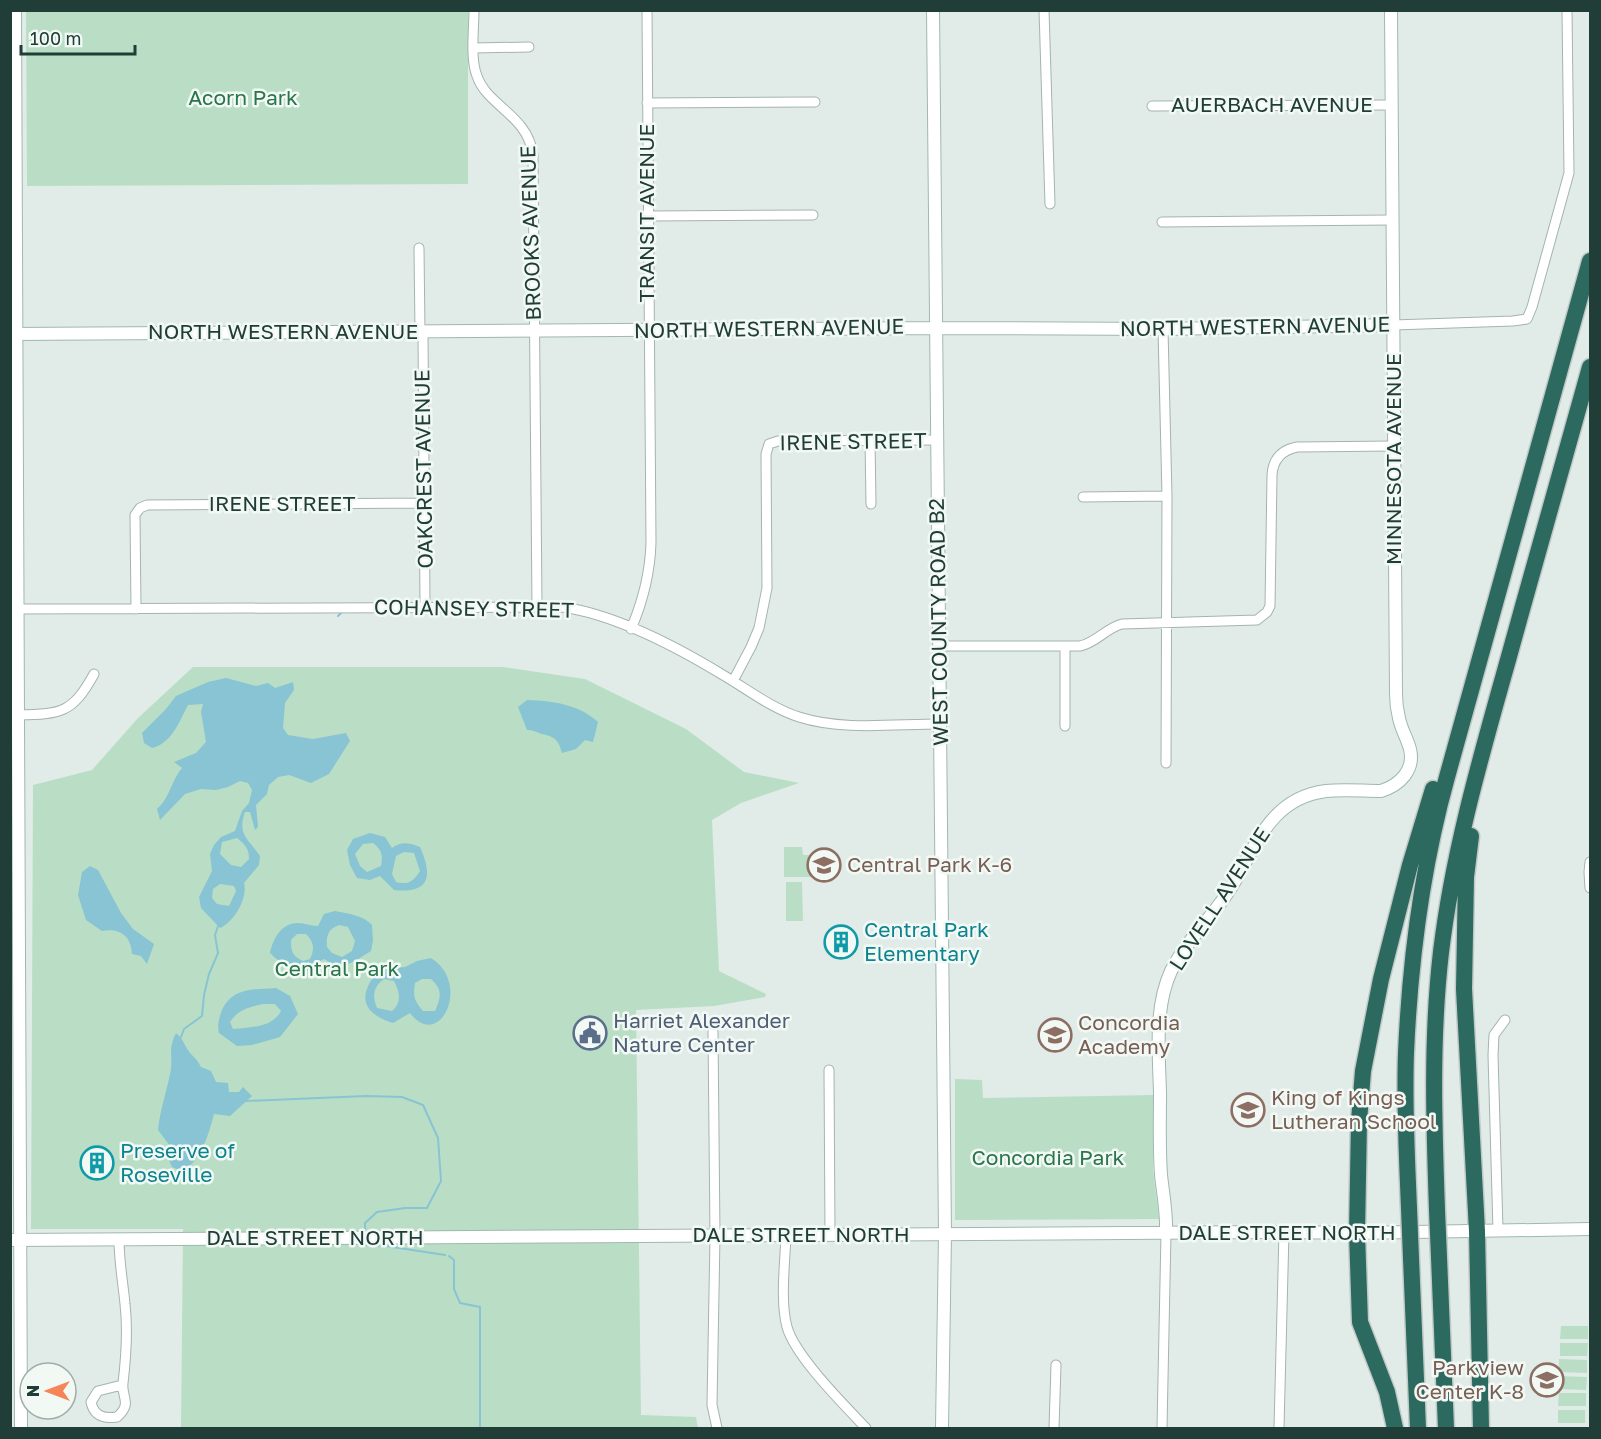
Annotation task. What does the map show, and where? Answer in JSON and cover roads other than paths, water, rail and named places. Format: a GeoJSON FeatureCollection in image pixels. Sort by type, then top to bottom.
{"type":"FeatureCollection","features":[{"type":"Feature","properties":{"kind":"highway"},"geometry":{"type":"LineString","coordinates":[[1418,1428],[1409,1208],[1406,1055],[1414,946],[1440,803],[1590,261]]}},
{"type":"Feature","properties":{"kind":"highway"},"geometry":{"type":"LineString","coordinates":[[1446,1428],[1434,1065],[1435,1018],[1442,949],[1451,883],[1466,814],[1590,366]]}},
{"type":"Feature","properties":{"kind":"highway"},"geometry":{"type":"LineString","coordinates":[[1395,1428],[1387,1392],[1360,1322],[1357,1233],[1359,1121],[1363,1071],[1387,956],[1427,809],[1473,681]]}},
{"type":"Feature","properties":{"kind":"highway"},"geometry":{"type":"LineString","coordinates":[[1480,1428],[1477,1231],[1473,1173],[1481,1148],[1482,1135],[1476,1015],[1466,919],[1466,877],[1474,819],[1500,687]]}},
{"type":"Feature","properties":{"kind":"street"},"geometry":{"type":"LineString","coordinates":[[15,10],[13,219],[17,609],[16,1239],[21,1428]]}},
{"type":"Feature","properties":{"kind":"street","name":"BROOKS AVENUE"},"geometry":{"type":"LineString","coordinates":[[474,10],[477,77],[483,87],[526,132],[532,148],[537,606]]}},
{"type":"Feature","properties":{"kind":"street","name":"TRANSIT AVENUE"},"geometry":{"type":"LineString","coordinates":[[632,629],[644,597],[650,560],[647,10]]}},
{"type":"Feature","properties":{"kind":"street","name":"WEST COUNTY ROAD B2"},"geometry":{"type":"LineString","coordinates":[[933,10],[945,1234],[942,1428]]}},
{"type":"Feature","properties":{"kind":"street"},"geometry":{"type":"LineString","coordinates":[[1044,10],[1050,204]]}},
{"type":"Feature","properties":{"kind":"street","name":"MINNESOTA AVENUE"},"geometry":{"type":"LineString","coordinates":[[1389,788],[1401,781],[1407,773],[1411,757],[1398,717],[1396,694],[1391,10]]}},
{"type":"Feature","properties":{"kind":"street","name":"NORTH WESTERN AVENUE"},"geometry":{"type":"LineString","coordinates":[[14,333],[1163,329],[1393,325],[1527,319],[1533,308],[1569,173],[1567,10]]}},
{"type":"Feature","properties":{"kind":"street"},"geometry":{"type":"LineString","coordinates":[[474,48],[529,47]]}},
{"type":"Feature","properties":{"kind":"street"},"geometry":{"type":"LineString","coordinates":[[647,103],[815,102]]}},
{"type":"Feature","properties":{"kind":"street","name":"AUERBACH AVENUE"},"geometry":{"type":"LineString","coordinates":[[1152,106],[1392,105]]}},
{"type":"Feature","properties":{"kind":"street"},"geometry":{"type":"LineString","coordinates":[[648,216],[813,215]]}},
{"type":"Feature","properties":{"kind":"street"},"geometry":{"type":"LineString","coordinates":[[1162,222],[1392,220]]}},
{"type":"Feature","properties":{"kind":"street","name":"OAKCREST AVENUE"},"geometry":{"type":"LineString","coordinates":[[419,248],[425,607]]}},
{"type":"Feature","properties":{"kind":"street"},"geometry":{"type":"LineString","coordinates":[[1163,329],[1167,496],[1166,763]]}},
{"type":"Feature","properties":{"kind":"street"},"geometry":{"type":"LineString","coordinates":[[870,440],[871,504]]}},
{"type":"Feature","properties":{"kind":"street","name":"IRENE STREET"},"geometry":{"type":"LineString","coordinates":[[733,681],[752,647],[764,608],[768,567],[766,454],[769,444],[778,441],[937,440]]}},
{"type":"Feature","properties":{"kind":"street"},"geometry":{"type":"LineString","coordinates":[[939,646],[1088,645],[1116,625],[1122,624],[1252,621],[1267,612],[1270,600],[1273,468],[1279,456],[1299,447],[1394,446]]}},
{"type":"Feature","properties":{"kind":"street"},"geometry":{"type":"LineString","coordinates":[[1083,497],[1167,496]]}},
{"type":"Feature","properties":{"kind":"street","name":"IRENE STREET"},"geometry":{"type":"LineString","coordinates":[[136,609],[135,516],[140,508],[147,506],[424,503]]}},
{"type":"Feature","properties":{"kind":"street","name":"COHANSEY STREET"},"geometry":{"type":"LineString","coordinates":[[17,609],[537,606],[580,609],[680,651],[782,710],[813,721],[847,724],[940,724]]}},
{"type":"Feature","properties":{"kind":"street"},"geometry":{"type":"LineString","coordinates":[[1065,646],[1065,726]]}},
{"type":"Feature","properties":{"kind":"street"},"geometry":{"type":"LineString","coordinates":[[17,715],[48,714],[65,709],[80,698],[94,674]]}},
{"type":"Feature","properties":{"kind":"street","name":"LOVELL AVENUE"},"geometry":{"type":"LineString","coordinates":[[1162,1428],[1166,1219],[1160,1162],[1159,1032],[1163,997],[1172,970],[1191,940],[1229,891],[1270,822],[1286,806],[1303,796],[1320,792],[1381,791],[1389,788]]}},
{"type":"Feature","properties":{"kind":"street"},"geometry":{"type":"LineString","coordinates":[[1590,862],[1590,888]]}},
{"type":"Feature","properties":{"kind":"street"},"geometry":{"type":"LineString","coordinates":[[1498,1230],[1493,1055],[1494,1035],[1505,1020]]}},
{"type":"Feature","properties":{"kind":"street"},"geometry":{"type":"LineString","coordinates":[[713,1032],[715,1236],[712,1405],[716,1426]]}},
{"type":"Feature","properties":{"kind":"street"},"geometry":{"type":"LineString","coordinates":[[828,1070],[830,1235]]}},
{"type":"Feature","properties":{"kind":"street","name":"DALE STREET NORTH"},"geometry":{"type":"LineString","coordinates":[[16,1239],[1357,1233],[1590,1229]]}},
{"type":"Feature","properties":{"kind":"street"},"geometry":{"type":"LineString","coordinates":[[1279,1428],[1284,1232]]}},
{"type":"Feature","properties":{"kind":"street"},"geometry":{"type":"LineString","coordinates":[[786,1235],[785,1316],[791,1338],[804,1358],[866,1428]]}},
{"type":"Feature","properties":{"kind":"street"},"geometry":{"type":"LineString","coordinates":[[119,1239],[119,1270],[126,1313],[125,1371],[122,1385]]}},
{"type":"Feature","properties":{"kind":"street"},"geometry":{"type":"LineString","coordinates":[[1054,1428],[1056,1365]]}},
{"type":"Feature","properties":{"kind":"water"},"geometry":{"type":"Polygon","coordinates":[[[226,678],[256,686],[268,683],[275,688],[293,682],[294,690],[285,703],[283,728],[288,735],[313,739],[346,733],[350,741],[329,774],[311,783],[289,775],[278,777],[269,785],[267,794],[256,805],[258,827],[255,830],[250,812],[245,812],[243,831],[260,856],[259,865],[244,883],[244,896],[239,909],[230,921],[220,928],[201,908],[199,897],[212,871],[210,854],[214,845],[221,837],[235,831],[242,811],[249,803],[252,790],[248,783],[240,781],[216,790],[201,789],[185,794],[160,820],[157,809],[165,800],[182,768],[174,762],[196,753],[206,742],[201,712],[203,704],[188,705],[170,737],[159,745],[152,748],[144,743],[142,733],[176,696],[208,682],[226,678]],[[237,838],[222,842],[220,854],[231,865],[241,867],[249,859],[249,855],[246,847],[237,838]],[[220,884],[213,889],[212,898],[217,904],[229,906],[236,891],[234,886],[220,884]]]}},
{"type":"Feature","properties":{"kind":"water"},"geometry":{"type":"Polygon","coordinates":[[[527,700],[546,701],[574,707],[590,716],[598,722],[593,742],[585,740],[576,749],[562,753],[553,738],[527,730],[518,707],[527,700]]]}},
{"type":"Feature","properties":{"kind":"water"},"geometry":{"type":"Polygon","coordinates":[[[370,833],[385,837],[392,848],[406,843],[420,847],[426,867],[425,881],[415,889],[394,890],[380,876],[370,880],[357,878],[350,865],[347,850],[353,839],[370,833]],[[373,843],[363,844],[355,854],[360,866],[367,872],[381,866],[381,853],[373,843]],[[404,852],[396,856],[392,874],[396,882],[407,883],[420,871],[414,853],[404,852]]]}},
{"type":"Feature","properties":{"kind":"water"},"geometry":{"type":"Polygon","coordinates":[[[90,866],[98,870],[121,913],[133,929],[154,944],[147,964],[141,956],[132,954],[129,942],[123,934],[108,930],[102,931],[86,920],[78,895],[82,872],[90,866]]]}},
{"type":"Feature","properties":{"kind":"water"},"geometry":{"type":"Polygon","coordinates":[[[335,911],[355,915],[372,925],[371,951],[339,968],[324,959],[320,961],[319,967],[306,971],[287,966],[270,953],[273,942],[282,929],[298,923],[318,926],[324,914],[335,911]],[[339,925],[328,933],[327,947],[332,953],[342,957],[352,951],[355,941],[348,927],[339,925]],[[297,934],[291,940],[293,953],[303,961],[310,959],[313,952],[311,940],[306,934],[297,934]]]}},
{"type":"Feature","properties":{"kind":"water"},"geometry":{"type":"Polygon","coordinates":[[[431,958],[443,969],[449,983],[450,997],[441,1019],[432,1024],[421,1023],[410,1013],[393,1023],[374,1014],[366,1002],[366,995],[372,979],[379,970],[405,967],[431,958]],[[384,979],[376,989],[375,1004],[377,1008],[392,1011],[399,1001],[399,993],[394,981],[384,979]],[[422,979],[415,983],[416,1001],[423,1011],[435,1011],[440,998],[439,990],[431,979],[422,979]]]}},
{"type":"Feature","properties":{"kind":"water"},"geometry":{"type":"Polygon","coordinates":[[[276,988],[290,996],[298,1014],[280,1037],[252,1045],[237,1046],[219,1033],[218,1024],[222,1010],[232,997],[244,991],[276,988]],[[275,1004],[258,1005],[240,1012],[230,1022],[233,1029],[267,1024],[281,1011],[275,1004]]]}},
{"type":"Feature","properties":{"kind":"water"},"geometry":{"type":"Polygon","coordinates":[[[176,1033],[201,1067],[211,1071],[216,1082],[228,1083],[229,1092],[239,1092],[243,1087],[252,1096],[230,1116],[214,1114],[204,1146],[184,1172],[172,1167],[169,1160],[173,1150],[158,1130],[171,1068],[171,1050],[176,1033]]]}},
{"type":"Feature","properties":{"kind":"waterway"},"geometry":{"type":"LineString","coordinates":[[487,603],[531,602],[535,599]]}},
{"type":"Feature","properties":{"kind":"waterway"},"geometry":{"type":"LineString","coordinates":[[338,616],[343,611]]}},
{"type":"Feature","properties":{"kind":"waterway"},"geometry":{"type":"LineString","coordinates":[[181,1037],[184,1029],[202,1016],[209,974],[218,953],[215,935],[218,926]]}},
{"type":"Feature","properties":{"kind":"waterway"},"geometry":{"type":"LineString","coordinates":[[245,1101],[366,1096],[402,1097],[423,1105],[438,1138],[441,1181],[427,1208],[377,1212],[365,1223],[365,1231]]}},
{"type":"Feature","properties":{"kind":"waterway"},"geometry":{"type":"LineString","coordinates":[[365,1245],[445,1255]]}},
{"type":"Feature","properties":{"kind":"waterway"},"geometry":{"type":"LineString","coordinates":[[449,1256],[454,1260],[454,1289],[460,1303],[480,1307],[480,1428]]}},
{"type":"Feature","properties":{"kind":"place","name":"Central Park K-6"},"geometry":{"type":"Point","coordinates":[824,865]}},
{"type":"Feature","properties":{"kind":"place","name":"Central Park Elementary"},"geometry":{"type":"Point","coordinates":[841,942]}},
{"type":"Feature","properties":{"kind":"place","name":"Harriet Alexander Nature Center"},"geometry":{"type":"Point","coordinates":[590,1033]}},
{"type":"Feature","properties":{"kind":"place","name":"Concordia Academy"},"geometry":{"type":"Point","coordinates":[1055,1035]}},
{"type":"Feature","properties":{"kind":"place","name":"King of Kings Lutheran School"},"geometry":{"type":"Point","coordinates":[1248,1110]}},
{"type":"Feature","properties":{"kind":"place","name":"Preserve of Roseville"},"geometry":{"type":"Point","coordinates":[97,1163]}},
{"type":"Feature","properties":{"kind":"place","name":"Parkview Center K-8"},"geometry":{"type":"Point","coordinates":[1547,1380]}},
{"type":"Feature","properties":{"kind":"park label","name":"Acorn Park"},"geometry":{"type":"Point","coordinates":[243,98]}},
{"type":"Feature","properties":{"kind":"park label","name":"Central Park"},"geometry":{"type":"Point","coordinates":[337,969]}},
{"type":"Feature","properties":{"kind":"park label","name":"Concordia Park"},"geometry":{"type":"Point","coordinates":[1048,1158]}}]}
